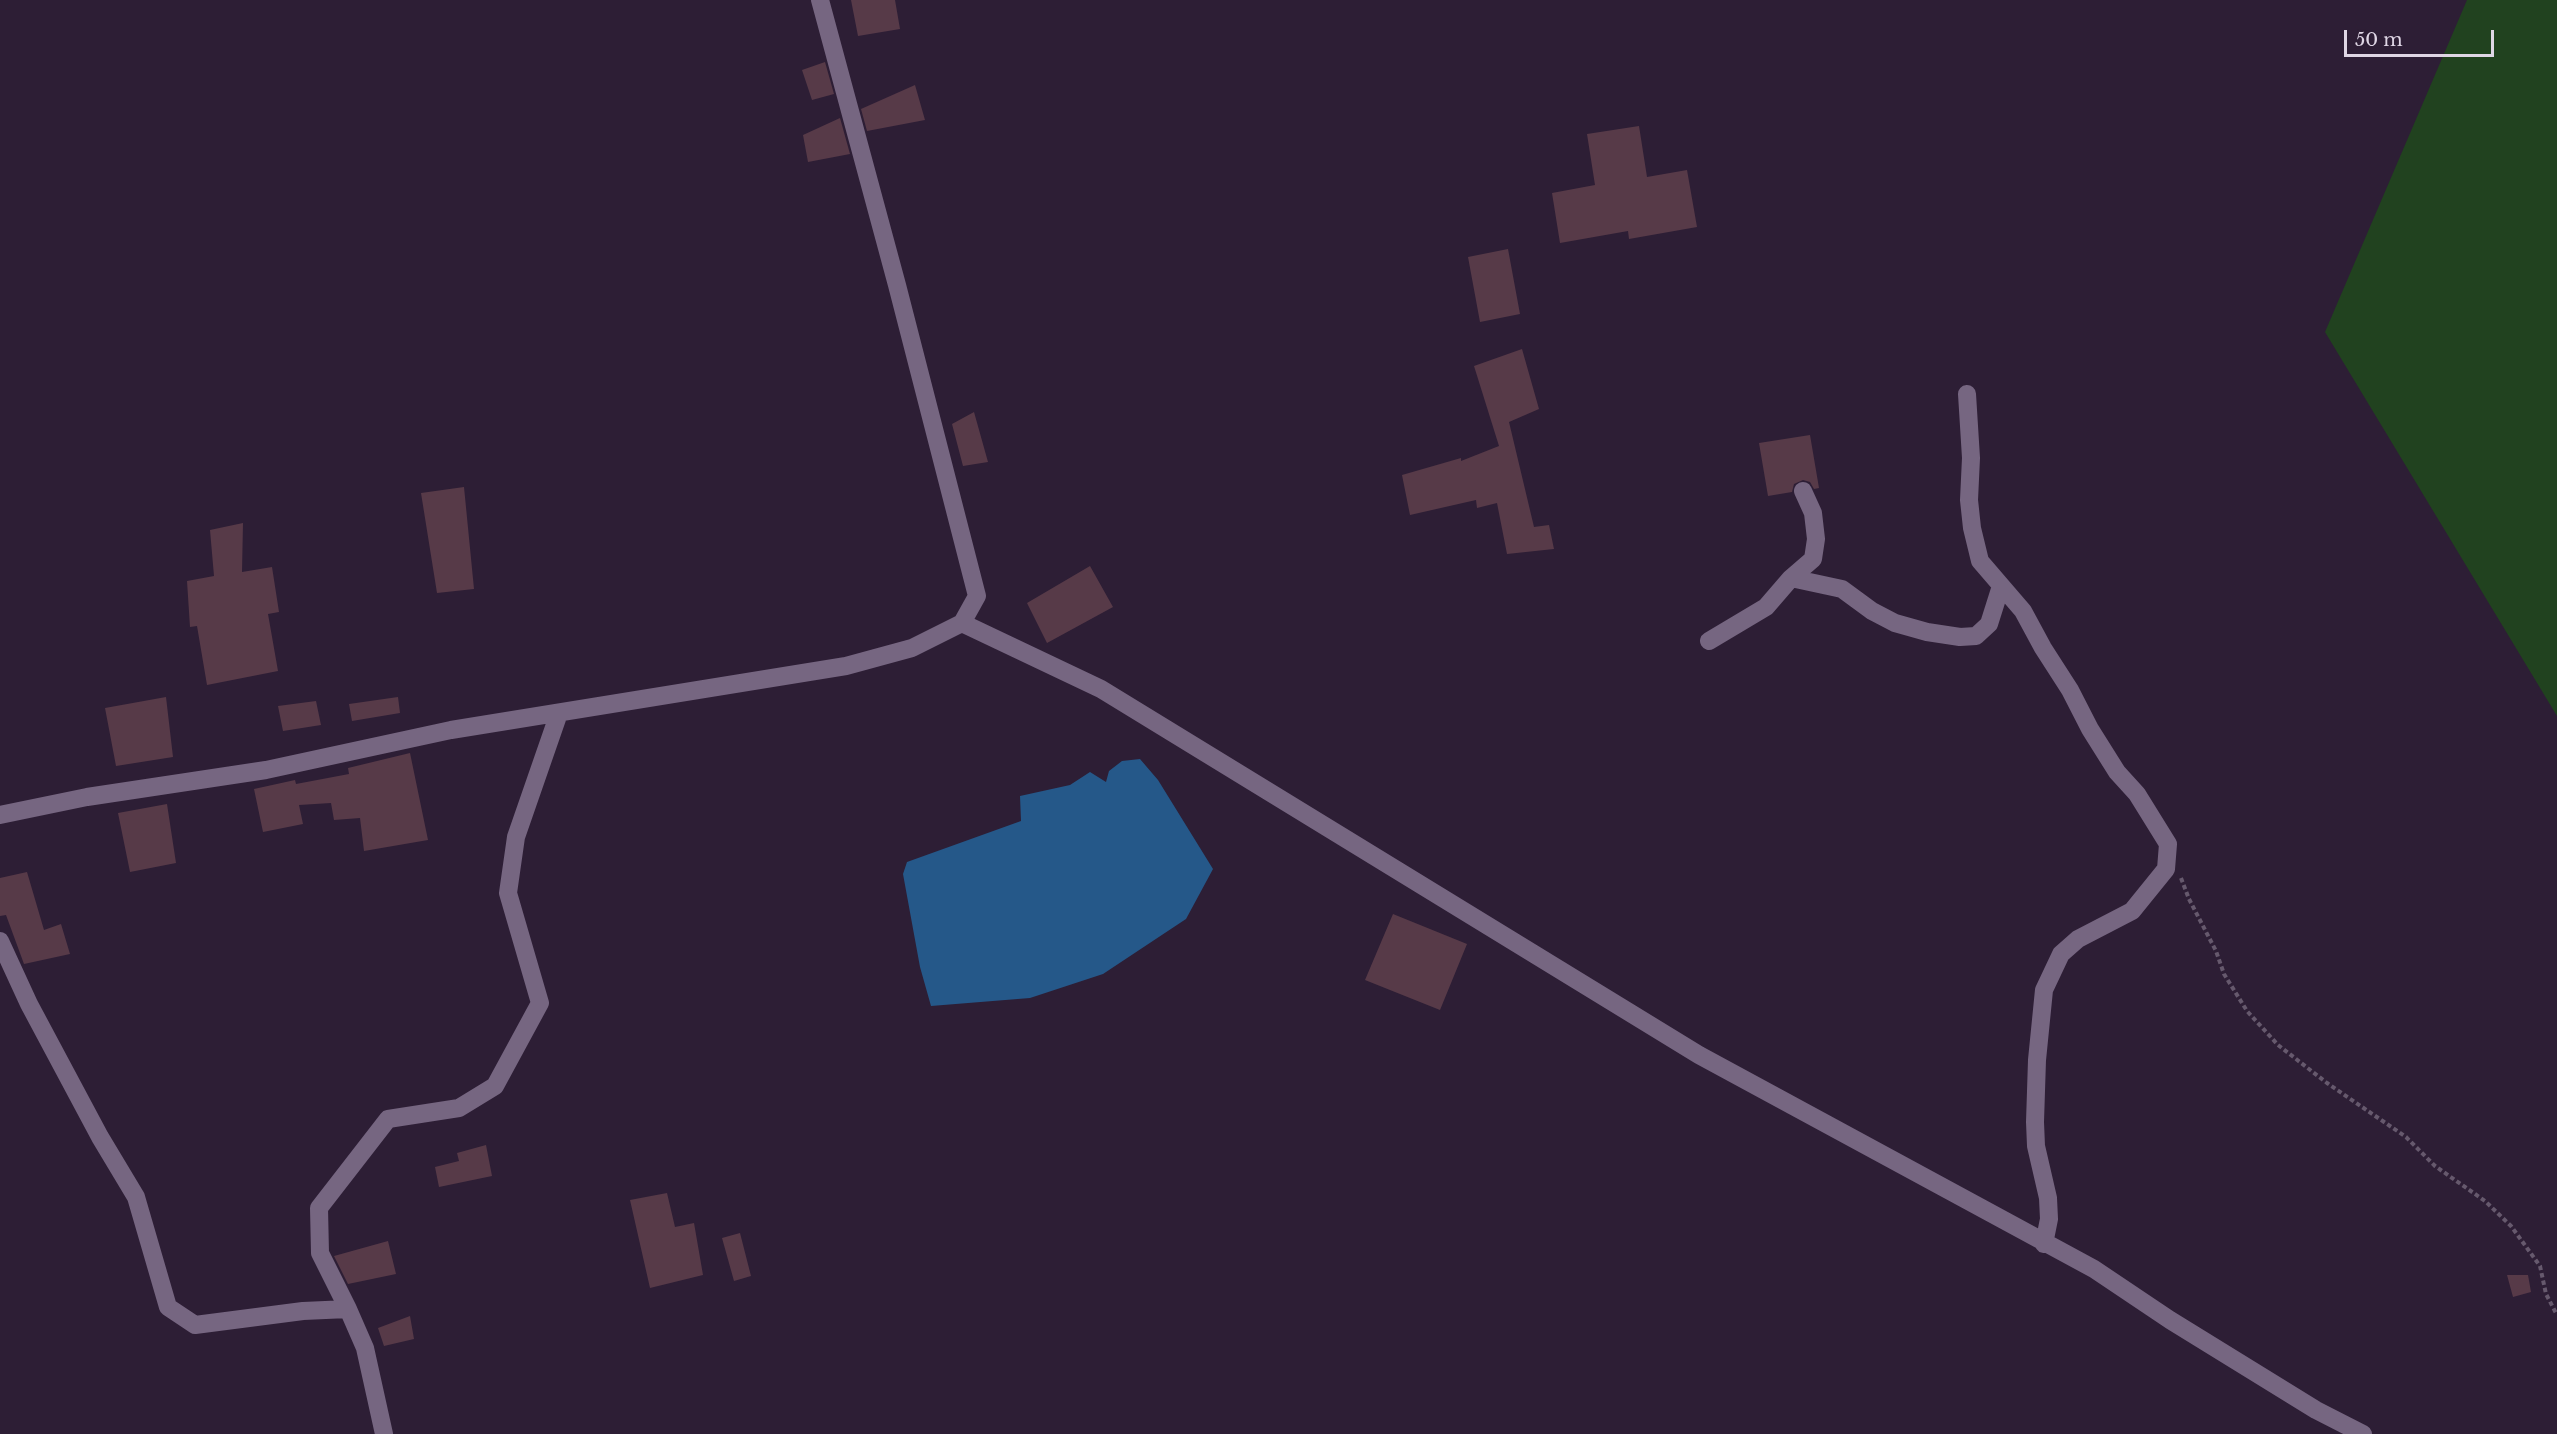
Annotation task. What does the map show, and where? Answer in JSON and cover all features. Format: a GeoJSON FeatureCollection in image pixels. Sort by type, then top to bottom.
{"type":"FeatureCollection","features":[{"type":"Feature","properties":{"kind":"street"},"geometry":{"type":"LineString","coordinates":[[0,814],[87,797],[266,770],[450,730],[846,666],[912,648],[962,623],[977,596],[900,296],[820,0]]}},
{"type":"Feature","properties":{"kind":"street"},"geometry":{"type":"LineString","coordinates":[[1967,394],[1971,458],[1969,500],[1972,528],[1980,561],[2023,611],[2070,690],[2090,729],[2112,763],[2137,794],[2168,844],[2166,869],[2132,911],[2078,939],[2061,954],[2044,990],[2037,1060],[2035,1122],[2036,1146],[2048,1198],[2049,1219],[2044,1244]]}},
{"type":"Feature","properties":{"kind":"street"},"geometry":{"type":"LineString","coordinates":[[1708,641],[1766,607],[1791,578],[1813,559],[1816,539],[1813,513],[1803,491]]}},
{"type":"Feature","properties":{"kind":"street"},"geometry":{"type":"LineString","coordinates":[[1791,578],[1842,589],[1872,611],[1895,623],[1927,632],[1960,636],[1976,636],[1989,624],[2001,586]]}},
{"type":"Feature","properties":{"kind":"street"},"geometry":{"type":"LineString","coordinates":[[962,623],[1101,689],[1699,1055],[2044,1244],[2094,1269],[2170,1320],[2316,1410],[2363,1434]]}},
{"type":"Feature","properties":{"kind":"street"},"geometry":{"type":"LineString","coordinates":[[384,1434],[365,1348],[320,1253],[319,1208],[388,1119],[459,1108],[495,1086],[540,1004],[508,893],[516,837],[559,713]]}},
{"type":"Feature","properties":{"kind":"street"},"geometry":{"type":"LineString","coordinates":[[0,941],[34,1014],[100,1137],[136,1197],[168,1307],[195,1325],[303,1311],[348,1309]]}},
{"type":"Feature","properties":{"kind":"path"},"geometry":{"type":"LineString","coordinates":[[2167,858],[2180,875],[2189,899],[2216,951],[2224,974],[2247,1011],[2278,1045],[2327,1083],[2406,1137],[2435,1166],[2485,1201],[2511,1226],[2540,1266],[2546,1294],[2557,1315]]}},
{"type":"Feature","properties":{"kind":"green space"},"geometry":{"type":"Polygon","coordinates":[[[2467,0],[2557,0],[2557,716],[2325,332],[2467,0]]]}},
{"type":"Feature","properties":{"kind":"water"},"geometry":{"type":"Polygon","coordinates":[[[1140,759],[1158,780],[1213,869],[1186,919],[1103,974],[1030,998],[931,1006],[920,967],[903,874],[907,862],[1021,821],[1020,796],[1070,785],[1090,772],[1106,782],[1109,771],[1122,761],[1140,759]]]}},
{"type":"Feature","properties":{"kind":"building"},"geometry":{"type":"Polygon","coordinates":[[[851,0],[895,0],[900,29],[858,36],[851,0]]]}},
{"type":"Feature","properties":{"kind":"building"},"geometry":{"type":"Polygon","coordinates":[[[825,62],[834,94],[812,100],[802,70],[825,62]]]}},
{"type":"Feature","properties":{"kind":"building"},"geometry":{"type":"Polygon","coordinates":[[[915,85],[925,120],[867,131],[861,109],[915,85]]]}},
{"type":"Feature","properties":{"kind":"building"},"geometry":{"type":"Polygon","coordinates":[[[840,118],[850,154],[808,162],[803,135],[840,118]]]}},
{"type":"Feature","properties":{"kind":"building"},"geometry":{"type":"Polygon","coordinates":[[[1639,126],[1647,177],[1687,170],[1697,227],[1629,239],[1628,231],[1560,243],[1552,193],[1595,185],[1587,134],[1639,126]]]}},
{"type":"Feature","properties":{"kind":"building"},"geometry":{"type":"Polygon","coordinates":[[[1508,249],[1520,314],[1480,322],[1468,257],[1508,249]]]}},
{"type":"Feature","properties":{"kind":"building"},"geometry":{"type":"Polygon","coordinates":[[[1522,349],[1539,409],[1509,422],[1534,527],[1549,525],[1554,549],[1507,554],[1497,503],[1477,508],[1476,500],[1410,515],[1402,475],[1461,458],[1461,461],[1499,446],[1474,366],[1522,349]]]}},
{"type":"Feature","properties":{"kind":"building"},"geometry":{"type":"Polygon","coordinates":[[[974,412],[988,462],[963,466],[952,424],[974,412]]]}},
{"type":"Feature","properties":{"kind":"building"},"geometry":{"type":"Polygon","coordinates":[[[1810,435],[1819,488],[1814,489],[1810,482],[1803,480],[1794,484],[1792,492],[1768,496],[1759,443],[1810,435]]]}},
{"type":"Feature","properties":{"kind":"building"},"geometry":{"type":"Polygon","coordinates":[[[464,487],[474,589],[437,593],[421,493],[464,487]]]}},
{"type":"Feature","properties":{"kind":"building"},"geometry":{"type":"Polygon","coordinates":[[[243,523],[242,572],[272,567],[279,612],[268,614],[278,671],[207,685],[197,626],[190,627],[187,581],[214,576],[210,530],[243,523]]]}},
{"type":"Feature","properties":{"kind":"building"},"geometry":{"type":"Polygon","coordinates":[[[1090,566],[1113,607],[1047,643],[1027,603],[1090,566]]]}},
{"type":"Feature","properties":{"kind":"building"},"geometry":{"type":"Polygon","coordinates":[[[166,697],[173,757],[116,766],[105,708],[166,697]]]}},
{"type":"Feature","properties":{"kind":"building"},"geometry":{"type":"Polygon","coordinates":[[[398,697],[400,713],[352,721],[349,704],[398,697]]]}},
{"type":"Feature","properties":{"kind":"building"},"geometry":{"type":"Polygon","coordinates":[[[316,701],[321,725],[283,731],[278,706],[316,701]]]}},
{"type":"Feature","properties":{"kind":"building"},"geometry":{"type":"Polygon","coordinates":[[[410,753],[428,840],[364,851],[360,818],[334,820],[331,803],[299,805],[303,824],[263,832],[254,789],[295,780],[296,784],[349,774],[348,768],[410,753]]]}},
{"type":"Feature","properties":{"kind":"building"},"geometry":{"type":"Polygon","coordinates":[[[167,804],[176,863],[130,872],[118,813],[167,804]]]}},
{"type":"Feature","properties":{"kind":"building"},"geometry":{"type":"Polygon","coordinates":[[[27,872],[44,930],[61,924],[70,954],[24,964],[6,915],[0,916],[0,878],[27,872]]]}},
{"type":"Feature","properties":{"kind":"building"},"geometry":{"type":"Polygon","coordinates":[[[1393,914],[1467,944],[1440,1010],[1365,980],[1393,914]]]}},
{"type":"Feature","properties":{"kind":"building"},"geometry":{"type":"Polygon","coordinates":[[[486,1145],[492,1176],[439,1187],[435,1167],[459,1161],[457,1153],[486,1145]]]}},
{"type":"Feature","properties":{"kind":"building"},"geometry":{"type":"Polygon","coordinates":[[[667,1193],[675,1227],[694,1223],[703,1275],[650,1288],[630,1200],[667,1193]]]}},
{"type":"Feature","properties":{"kind":"building"},"geometry":{"type":"Polygon","coordinates":[[[740,1233],[751,1276],[734,1281],[722,1238],[740,1233]]]}},
{"type":"Feature","properties":{"kind":"building"},"geometry":{"type":"Polygon","coordinates":[[[388,1241],[396,1274],[348,1284],[334,1256],[388,1241]]]}},
{"type":"Feature","properties":{"kind":"building"},"geometry":{"type":"Polygon","coordinates":[[[2507,1275],[2528,1275],[2531,1292],[2513,1297],[2507,1275]]]}},
{"type":"Feature","properties":{"kind":"building"},"geometry":{"type":"Polygon","coordinates":[[[410,1316],[414,1339],[384,1346],[378,1328],[410,1316]]]}}]}
